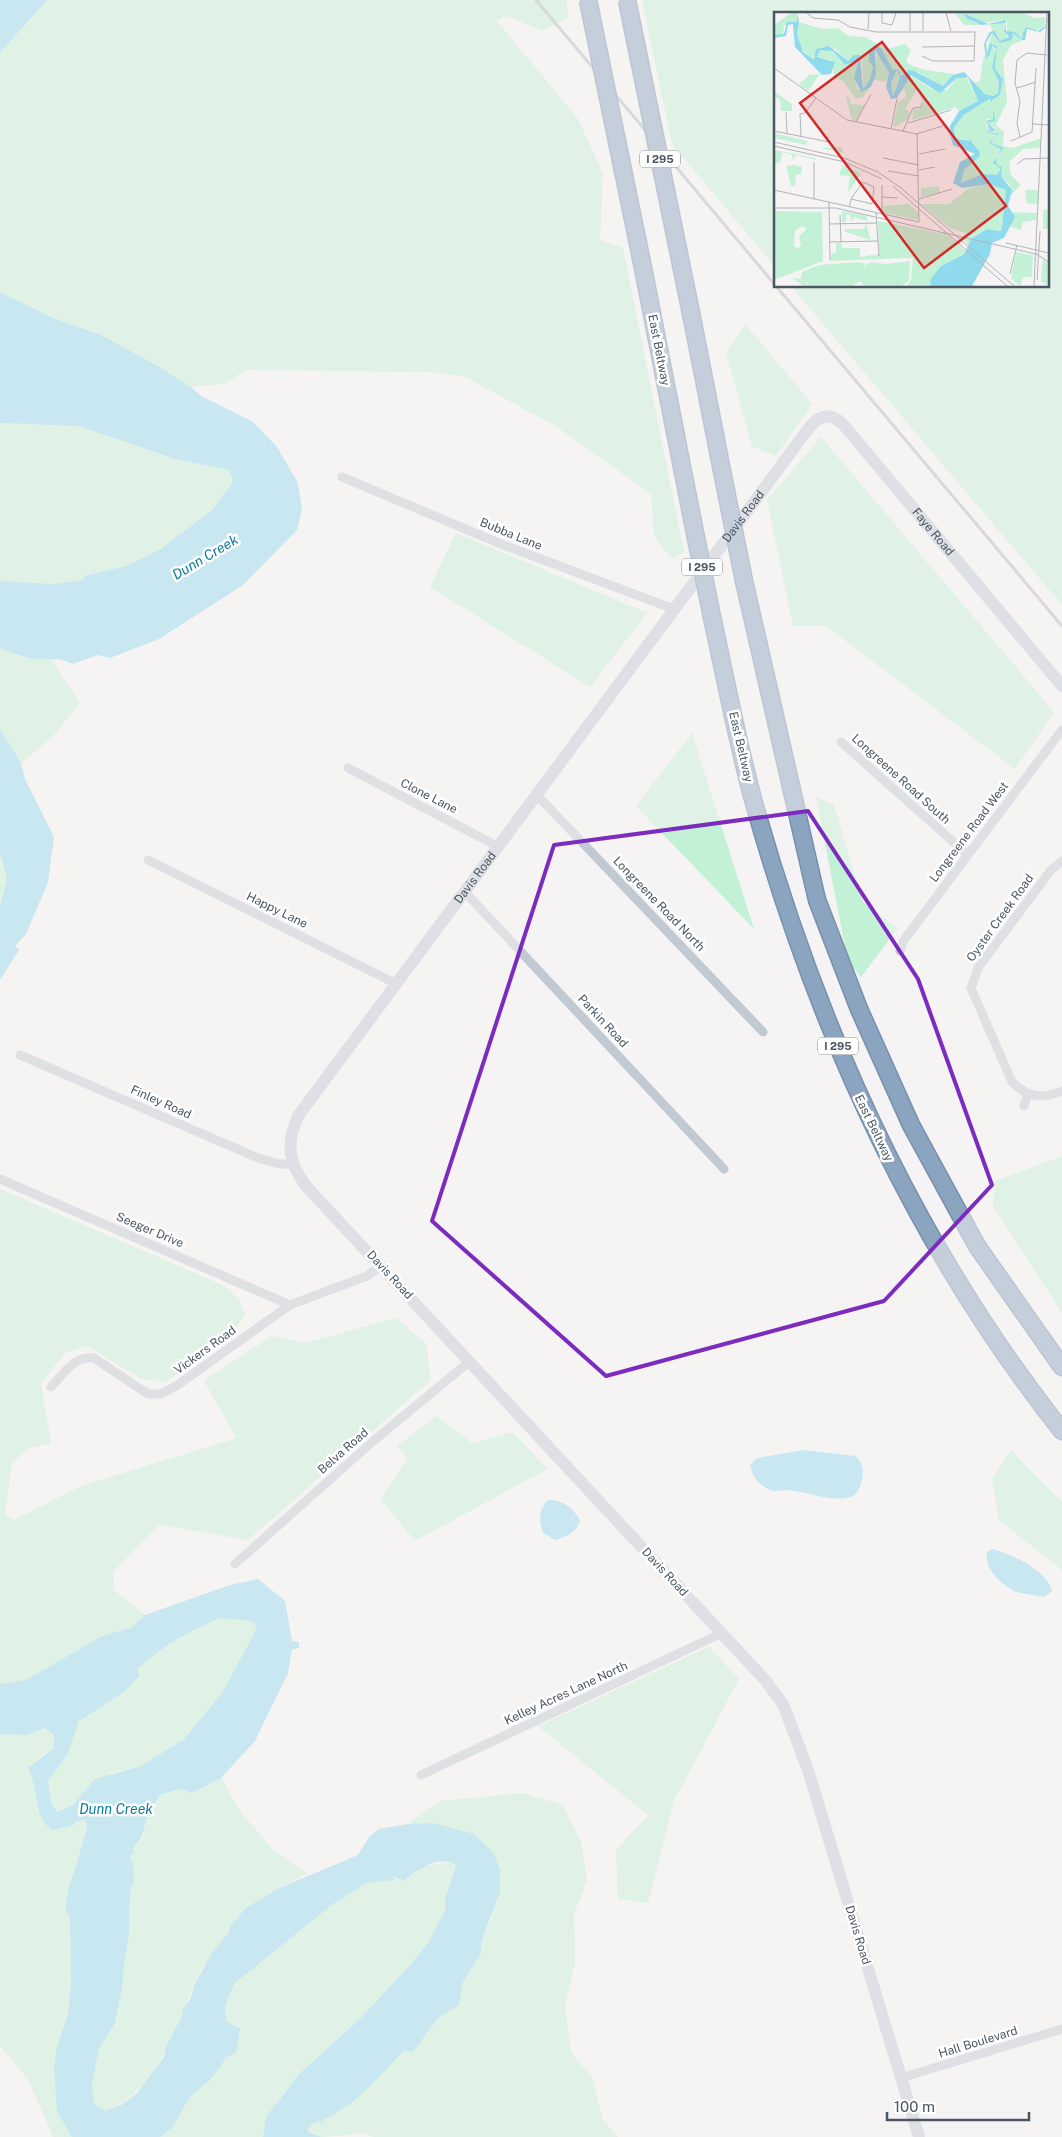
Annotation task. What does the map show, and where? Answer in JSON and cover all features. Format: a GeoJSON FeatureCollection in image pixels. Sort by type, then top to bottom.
{"type":"FeatureCollection","features":[{"type":"Feature","properties":{"kind":"highway","name":"East Beltway"},"geometry":{"type":"LineString","coordinates":[[588,0],[712,617],[755,808],[800,950],[852,1082],[916,1213],[972,1308],[1062,1431]]}},
{"type":"Feature","properties":{"kind":"highway","name":"I 295"},"geometry":{"type":"LineString","coordinates":[[627,0],[744,581],[817,900],[859,1009],[910,1125],[977,1246],[1062,1367]]}},
{"type":"Feature","properties":{"kind":"street","name":"Faye Road"},"geometry":{"type":"LineString","coordinates":[[797,444],[819,418],[826,416],[834,417],[842,423],[1062,686]]}},
{"type":"Feature","properties":{"kind":"street","name":"Davis Road"},"geometry":{"type":"LineString","coordinates":[[797,444],[395,983],[298,1116],[290,1138],[293,1165],[306,1186],[774,1691],[790,1718],[808,1770],[919,2137]]}},
{"type":"Feature","properties":{"kind":"street","name":"Bubba Lane"},"geometry":{"type":"LineString","coordinates":[[342,477],[500,544],[674,609]]}},
{"type":"Feature","properties":{"kind":"street","name":"Longreene Road West"},"geometry":{"type":"LineString","coordinates":[[900,951],[904,940],[1062,730]]}},
{"type":"Feature","properties":{"kind":"street","name":"Longreene Road South"},"geometry":{"type":"LineString","coordinates":[[841,742],[968,855]]}},
{"type":"Feature","properties":{"kind":"street","name":"Clone Lane"},"geometry":{"type":"LineString","coordinates":[[348,768],[498,846]]}},
{"type":"Feature","properties":{"kind":"street","name":"Longreene Road North"},"geometry":{"type":"LineString","coordinates":[[536,794],[763,1032]]}},
{"type":"Feature","properties":{"kind":"street","name":"Happy Lane"},"geometry":{"type":"LineString","coordinates":[[148,860],[395,983]]}},
{"type":"Feature","properties":{"kind":"street","name":"Oyster Creek Road"},"geometry":{"type":"LineString","coordinates":[[1028,1094],[1020,1090],[1012,1082],[973,999],[971,988],[978,968],[1051,870],[1062,861]]}},
{"type":"Feature","properties":{"kind":"street","name":"Parkin Road"},"geometry":{"type":"LineString","coordinates":[[464,890],[724,1169]]}},
{"type":"Feature","properties":{"kind":"street","name":"Finley Road"},"geometry":{"type":"LineString","coordinates":[[20,1055],[258,1158],[275,1163],[293,1165]]}},
{"type":"Feature","properties":{"kind":"street"},"geometry":{"type":"LineString","coordinates":[[1024,1106],[1028,1094],[1038,1097],[1062,1091]]}},
{"type":"Feature","properties":{"kind":"street","name":"Seeger Drive"},"geometry":{"type":"LineString","coordinates":[[0,1179],[290,1304]]}},
{"type":"Feature","properties":{"kind":"street","name":"Vickers Road"},"geometry":{"type":"LineString","coordinates":[[51,1387],[75,1362],[86,1357],[94,1358],[148,1394],[161,1394],[176,1386],[290,1304],[367,1276],[381,1266]]}},
{"type":"Feature","properties":{"kind":"street","name":"Belva Road"},"geometry":{"type":"LineString","coordinates":[[235,1564],[371,1443],[470,1361]]}},
{"type":"Feature","properties":{"kind":"street","name":"Kelley Acres Lane North"},"geometry":{"type":"LineString","coordinates":[[421,1775],[722,1633]]}},
{"type":"Feature","properties":{"kind":"street","name":"Hall Boulevard"},"geometry":{"type":"LineString","coordinates":[[901,2078],[1062,2029]]}},
{"type":"Feature","properties":{"kind":"highlighted area"},"geometry":{"type":"Polygon","coordinates":[[[808,811],[918,979],[992,1185],[884,1301],[606,1376],[432,1221],[554,845],[808,811]]]}},
{"type":"Feature","properties":{"kind":"green space"},"geometry":{"type":"Polygon","coordinates":[[[47,0],[566,0],[569,18],[542,31],[506,16],[497,21],[578,119],[603,174],[600,240],[623,248],[684,552],[672,559],[654,536],[651,494],[554,425],[463,376],[431,372],[245,370],[225,384],[191,387],[101,335],[53,318],[0,292],[0,53],[47,0]]]}},
{"type":"Feature","properties":{"kind":"green space"},"geometry":{"type":"Polygon","coordinates":[[[642,0],[1062,0],[1062,605],[793,288],[1050,288],[1050,12],[774,12],[774,266],[672,144],[642,0]]]}},
{"type":"Feature","properties":{"kind":"green space"},"geometry":{"type":"Polygon","coordinates":[[[745,324],[812,404],[776,456],[752,446],[726,353],[745,324]]]}},
{"type":"Feature","properties":{"kind":"green space"},"geometry":{"type":"Polygon","coordinates":[[[0,423],[79,426],[175,459],[229,470],[233,482],[212,510],[161,549],[126,566],[86,576],[82,580],[55,584],[0,581],[0,423]]]}},
{"type":"Feature","properties":{"kind":"green space"},"geometry":{"type":"Polygon","coordinates":[[[821,437],[1054,712],[1015,769],[826,626],[793,626],[767,500],[821,437]]]}},
{"type":"Feature","properties":{"kind":"green space"},"geometry":{"type":"Polygon","coordinates":[[[456,533],[647,613],[590,687],[430,587],[456,533]]]}},
{"type":"Feature","properties":{"kind":"green space"},"geometry":{"type":"Polygon","coordinates":[[[0,648],[19,656],[51,659],[80,704],[53,736],[21,763],[0,729],[0,648]]]}},
{"type":"Feature","properties":{"kind":"green space"},"geometry":{"type":"Polygon","coordinates":[[[692,733],[754,929],[636,806],[692,733]]]}},
{"type":"Feature","properties":{"kind":"green space"},"geometry":{"type":"Polygon","coordinates":[[[816,797],[834,805],[863,902],[898,928],[861,977],[848,962],[816,797]]]}},
{"type":"Feature","properties":{"kind":"green space"},"geometry":{"type":"Polygon","coordinates":[[[0,853],[7,879],[0,905],[0,853]]]}},
{"type":"Feature","properties":{"kind":"green space"},"geometry":{"type":"Polygon","coordinates":[[[1062,1156],[1062,1313],[993,1206],[995,1181],[1062,1156]]]}},
{"type":"Feature","properties":{"kind":"green space"},"geometry":{"type":"Polygon","coordinates":[[[0,1189],[225,1286],[239,1300],[245,1315],[228,1339],[167,1381],[143,1380],[87,1346],[65,1353],[41,1384],[51,1443],[30,1448],[12,1462],[5,1515],[14,1520],[81,1486],[237,1438],[204,1381],[272,1336],[305,1343],[396,1318],[426,1344],[431,1380],[248,1540],[159,1525],[113,1572],[114,1590],[145,1615],[131,1628],[102,1636],[26,1680],[0,1684],[0,1189]]]}},
{"type":"Feature","properties":{"kind":"green space"},"geometry":{"type":"Polygon","coordinates":[[[437,1416],[472,1443],[513,1432],[547,1469],[415,1541],[380,1499],[408,1459],[397,1446],[437,1416]]]}},
{"type":"Feature","properties":{"kind":"green space"},"geometry":{"type":"Polygon","coordinates":[[[1011,1450],[1062,1502],[1062,1570],[999,1520],[992,1480],[1011,1450]]]}},
{"type":"Feature","properties":{"kind":"green space"},"geometry":{"type":"Polygon","coordinates":[[[220,1618],[252,1621],[257,1628],[222,1693],[184,1739],[141,1766],[111,1773],[106,1778],[95,1779],[73,1805],[57,1812],[52,1805],[48,1781],[68,1754],[79,1720],[83,1720],[125,1691],[137,1669],[159,1650],[189,1631],[220,1618]]]}},
{"type":"Feature","properties":{"kind":"green space"},"geometry":{"type":"Polygon","coordinates":[[[709,1647],[739,1679],[674,1801],[648,1903],[618,1899],[616,1850],[648,1815],[538,1726],[709,1647]]]}},
{"type":"Feature","properties":{"kind":"green space"},"geometry":{"type":"Polygon","coordinates":[[[45,1728],[54,1735],[54,1748],[39,1758],[34,1778],[37,1810],[75,1822],[85,1819],[87,1829],[68,1891],[65,1909],[70,1917],[71,1984],[68,2013],[57,2047],[57,2112],[72,2137],[53,2137],[28,2079],[0,2046],[0,1734],[26,1735],[45,1728]]]}},
{"type":"Feature","properties":{"kind":"green space"},"geometry":{"type":"Polygon","coordinates":[[[221,1778],[242,1814],[275,1851],[307,1874],[256,1901],[239,1915],[196,1979],[171,2041],[161,2059],[137,2090],[122,2103],[105,2112],[94,2104],[92,2083],[99,2049],[115,2023],[123,1983],[129,1935],[130,1892],[134,1882],[129,1857],[133,1847],[142,1840],[148,1814],[156,1805],[159,1794],[180,1789],[192,1793],[221,1778]]]}},
{"type":"Feature","properties":{"kind":"green space"},"geometry":{"type":"Polygon","coordinates":[[[522,1793],[563,1805],[581,1841],[587,1880],[574,1914],[575,1962],[565,2006],[571,2052],[593,2079],[603,2120],[618,2137],[373,2137],[366,2133],[322,2137],[306,2129],[311,2124],[319,2121],[323,2125],[324,2119],[346,2107],[377,2079],[403,2051],[413,2052],[438,2018],[459,2005],[463,1982],[481,1953],[481,1943],[493,1915],[433,1823],[408,1824],[440,1801],[522,1793]]]}},
{"type":"Feature","properties":{"kind":"green space"},"geometry":{"type":"Polygon","coordinates":[[[451,1862],[456,1865],[445,1899],[445,1910],[428,1943],[360,2019],[299,2074],[280,2098],[263,2137],[160,2137],[172,2128],[190,2097],[212,2078],[226,2058],[236,2052],[229,2025],[226,2021],[225,2006],[234,1984],[333,1904],[367,1883],[394,1880],[393,1876],[404,1881],[421,1867],[451,1862]]]}},
{"type":"Feature","properties":{"kind":"water"},"geometry":{"type":"Polygon","coordinates":[[[0,0],[47,0],[0,53],[0,0]]]}},
{"type":"Feature","properties":{"kind":"water","name":"Dunn Creek"},"geometry":{"type":"Polygon","coordinates":[[[0,292],[53,318],[101,335],[154,364],[191,387],[201,396],[253,422],[277,447],[298,483],[302,509],[297,530],[243,585],[159,639],[110,658],[98,655],[73,664],[61,660],[26,657],[0,648],[0,581],[55,584],[82,580],[85,576],[126,566],[161,549],[212,510],[233,482],[229,470],[175,459],[79,426],[0,423],[0,292]]]}},
{"type":"Feature","properties":{"kind":"water"},"geometry":{"type":"Polygon","coordinates":[[[0,729],[21,763],[25,779],[54,837],[48,882],[26,934],[15,946],[19,950],[0,980],[0,905],[7,879],[0,853],[0,729]]]}},
{"type":"Feature","properties":{"kind":"water"},"geometry":{"type":"Polygon","coordinates":[[[803,1450],[855,1456],[862,1464],[863,1475],[855,1495],[838,1499],[786,1490],[773,1491],[761,1485],[754,1476],[750,1465],[757,1458],[803,1450]]]}},
{"type":"Feature","properties":{"kind":"water"},"geometry":{"type":"Polygon","coordinates":[[[548,1500],[563,1503],[580,1520],[574,1531],[556,1540],[543,1533],[541,1524],[541,1511],[548,1500]]]}},
{"type":"Feature","properties":{"kind":"water"},"geometry":{"type":"Polygon","coordinates":[[[992,1549],[1018,1559],[1036,1570],[1049,1583],[1052,1591],[1044,1597],[1012,1590],[997,1578],[990,1569],[987,1552],[992,1549]]]}},
{"type":"Feature","properties":{"kind":"water","name":"Dunn Creek"},"geometry":{"type":"Polygon","coordinates":[[[258,1579],[285,1601],[292,1641],[299,1642],[299,1648],[292,1650],[288,1673],[255,1741],[221,1778],[192,1793],[180,1789],[159,1795],[148,1816],[140,1840],[133,1847],[134,1853],[129,1857],[133,1863],[134,1882],[130,1892],[129,1935],[123,1983],[115,2023],[99,2049],[92,2083],[94,2104],[105,2111],[121,2105],[137,2093],[164,2057],[166,2047],[181,2018],[183,2009],[191,1997],[194,1985],[213,1951],[228,1934],[230,1926],[246,1908],[277,1889],[358,1855],[369,1837],[379,1829],[408,1824],[433,1823],[474,1834],[493,1852],[500,1870],[500,1892],[481,1943],[481,1953],[463,1982],[459,2005],[438,2018],[413,2052],[403,2051],[377,2079],[346,2107],[324,2119],[323,2125],[319,2121],[311,2124],[307,2129],[309,2132],[322,2137],[263,2137],[266,2117],[299,2074],[360,2019],[428,1943],[445,1910],[445,1899],[456,1865],[443,1861],[436,1862],[415,1872],[404,1881],[393,1876],[394,1880],[367,1883],[333,1904],[234,1984],[225,2006],[226,2021],[240,2029],[236,2052],[226,2058],[212,2078],[190,2097],[172,2128],[160,2137],[72,2137],[57,2112],[54,2067],[57,2047],[68,2013],[71,1984],[70,1917],[65,1909],[68,1891],[87,1829],[85,1819],[75,1822],[74,1825],[52,1830],[45,1824],[38,1809],[34,1784],[28,1768],[54,1748],[54,1735],[45,1728],[26,1735],[0,1734],[0,1684],[26,1680],[102,1636],[131,1628],[145,1615],[230,1585],[258,1579]],[[220,1618],[176,1640],[156,1653],[137,1669],[139,1676],[125,1691],[82,1720],[79,1720],[68,1754],[48,1781],[52,1805],[57,1812],[73,1805],[95,1779],[141,1766],[184,1739],[222,1693],[257,1628],[252,1621],[220,1618]]]}},
{"type":"Feature","properties":{"kind":"railway"},"geometry":{"type":"LineString","coordinates":[[536,0],[774,284]]}},
{"type":"Feature","properties":{"kind":"railway"},"geometry":{"type":"LineString","coordinates":[[778,288],[1062,626]]}}]}
